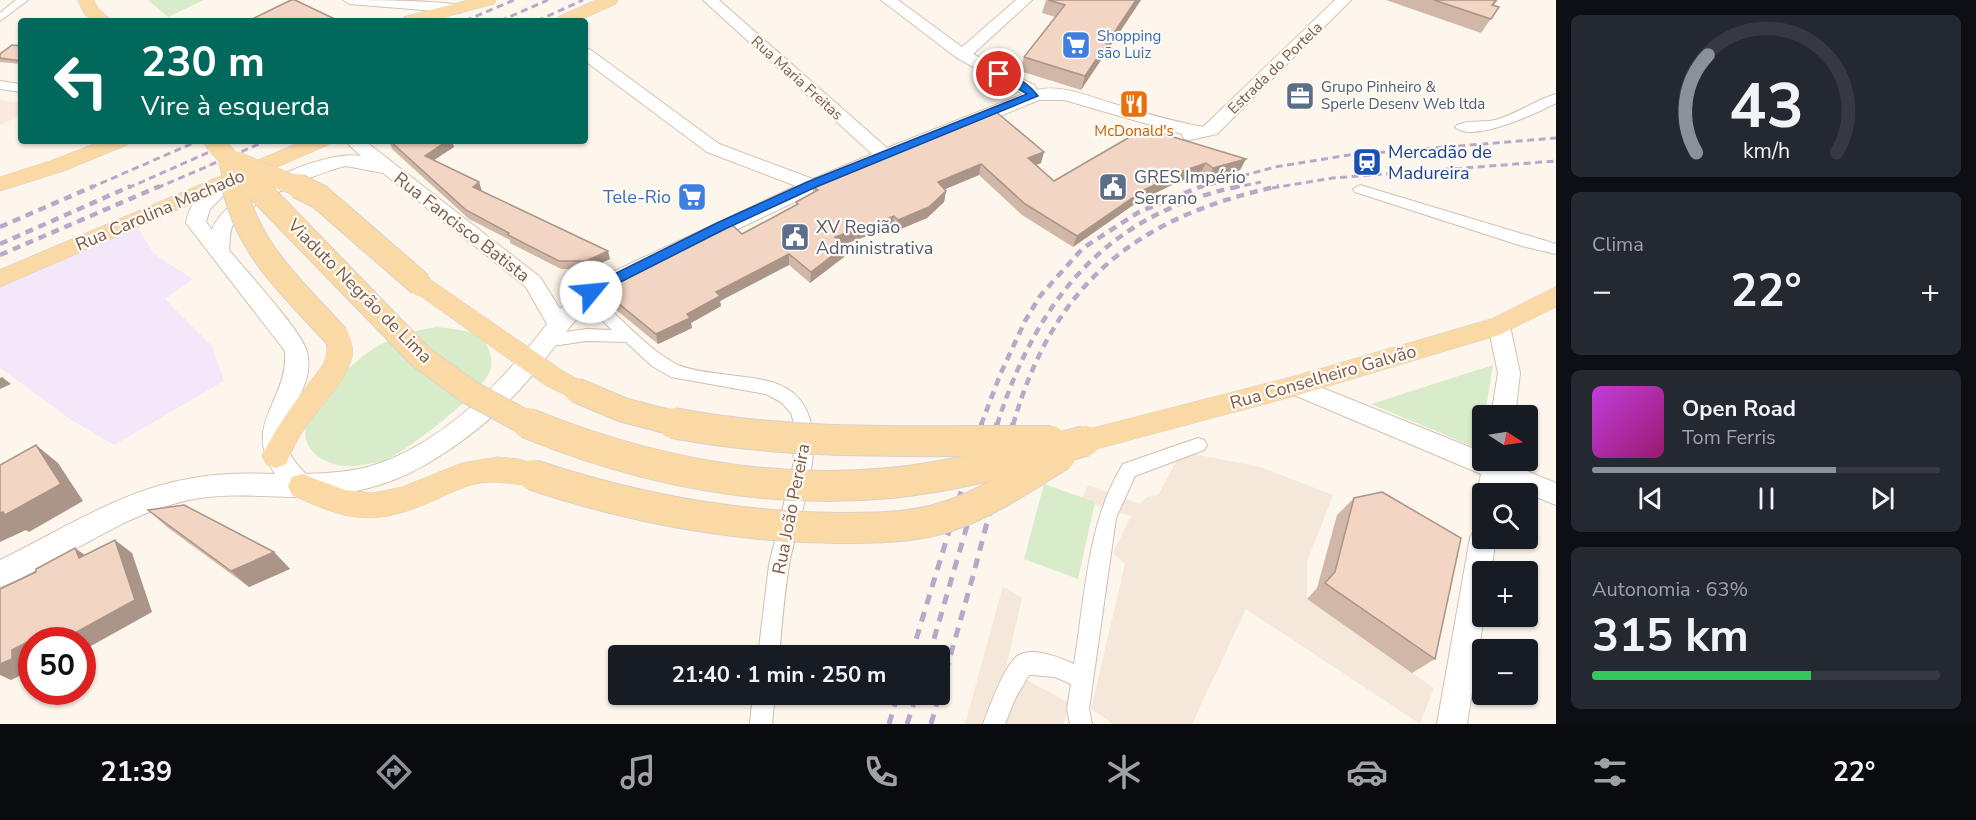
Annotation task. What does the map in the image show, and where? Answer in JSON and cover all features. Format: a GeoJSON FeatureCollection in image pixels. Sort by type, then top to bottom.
{"type":"FeatureCollection","features":[{"type":"Feature","properties":{"kind":"main road"},"geometry":{"type":"LineString","coordinates":[[86,0],[91,11],[99,18]]}},
{"type":"Feature","properties":{"kind":"main road"},"geometry":{"type":"LineString","coordinates":[[350,0],[460,8]]}},
{"type":"Feature","properties":{"kind":"main road"},"geometry":{"type":"LineString","coordinates":[[422,18],[488,0]]}},
{"type":"Feature","properties":{"kind":"main road"},"geometry":{"type":"LineString","coordinates":[[571,18],[610,0]]}},
{"type":"Feature","properties":{"kind":"main road","name":"Rua Maria Freitas"},"geometry":{"type":"LineString","coordinates":[[710,0],[884,155]]}},
{"type":"Feature","properties":{"kind":"main road"},"geometry":{"type":"LineString","coordinates":[[0,574],[120,512],[162,496],[219,485],[302,486],[348,483],[372,478],[399,468],[458,428],[493,400],[580,301],[598,287],[812,184],[1028,98],[1028,89],[963,55],[888,0]]}},
{"type":"Feature","properties":{"kind":"main road"},"geometry":{"type":"LineString","coordinates":[[963,55],[1025,0]]}},
{"type":"Feature","properties":{"kind":"main road","name":"Estrada do Portela"},"geometry":{"type":"LineString","coordinates":[[1028,98],[1161,135],[1184,136],[1211,130],[1344,0]]}},
{"type":"Feature","properties":{"kind":"main road"},"geometry":{"type":"LineString","coordinates":[[106,1],[109,18]]}},
{"type":"Feature","properties":{"kind":"main road"},"geometry":{"type":"LineString","coordinates":[[588,55],[713,148],[812,184]]}},
{"type":"Feature","properties":{"kind":"main road"},"geometry":{"type":"LineString","coordinates":[[0,184],[57,166],[111,144]]}},
{"type":"Feature","properties":{"kind":"main road","name":"Rua Carolina Machado"},"geometry":{"type":"LineString","coordinates":[[0,279],[224,160],[306,144]]}},
{"type":"Feature","properties":{"kind":"main road","name":"Rua Fancisco Batista"},"geometry":{"type":"LineString","coordinates":[[358,144],[533,282],[545,342]]}},
{"type":"Feature","properties":{"kind":"main road"},"geometry":{"type":"LineString","coordinates":[[224,160],[196,217],[201,231],[286,335],[296,351],[296,376],[275,430],[276,456],[286,471],[302,486],[349,504],[373,506],[418,495],[473,472],[509,469],[649,510],[717,522],[801,529],[893,526],[948,516],[989,499],[1084,441]]}},
{"type":"Feature","properties":{"kind":"main road"},"geometry":{"type":"LineString","coordinates":[[224,160],[287,181],[320,197],[420,284],[545,342],[576,390],[623,410],[672,423],[725,433],[802,440],[1084,441]]}},
{"type":"Feature","properties":{"kind":"main road"},"geometry":{"type":"LineString","coordinates":[[224,160],[238,211],[250,235],[260,251],[337,337],[340,347],[339,358],[331,374],[293,424],[276,456]]}},
{"type":"Feature","properties":{"kind":"main road","name":"Viaduto Negrão de Lima"},"geometry":{"type":"LineString","coordinates":[[224,160],[422,357],[482,401],[499,410],[551,433],[603,452],[658,468],[722,478],[780,484],[830,485],[888,483],[969,471],[1084,441]]}},
{"type":"Feature","properties":{"kind":"main road"},"geometry":{"type":"LineString","coordinates":[[219,251],[222,230],[230,215],[241,206],[304,173],[351,160],[387,168]]}},
{"type":"Feature","properties":{"kind":"main road","name":"Rua Conselheiro Galvão"},"geometry":{"type":"LineString","coordinates":[[1084,441],[1295,386],[1499,326],[1530,312],[1556,296]]}},
{"type":"Feature","properties":{"kind":"main road"},"geometry":{"type":"LineString","coordinates":[[1530,312],[1556,307]]}},
{"type":"Feature","properties":{"kind":"main road"},"geometry":{"type":"LineString","coordinates":[[1499,326],[1509,373],[1505,405]]}},
{"type":"Feature","properties":{"kind":"main road"},"geometry":{"type":"LineString","coordinates":[[1295,386],[1472,455]]}},
{"type":"Feature","properties":{"kind":"main road"},"geometry":{"type":"LineString","coordinates":[[1510,471],[1556,494]]}},
{"type":"Feature","properties":{"kind":"main road"},"geometry":{"type":"LineString","coordinates":[[1452,724],[1481,549]]}},
{"type":"Feature","properties":{"kind":"street"},"geometry":{"type":"LineString","coordinates":[[0,18],[23,0]]}},
{"type":"Feature","properties":{"kind":"street"},"geometry":{"type":"LineString","coordinates":[[0,86],[18,88]]}},
{"type":"Feature","properties":{"kind":"street"},"geometry":{"type":"LineString","coordinates":[[1461,127],[1482,128],[1518,117],[1556,98]]}},
{"type":"Feature","properties":{"kind":"street"},"geometry":{"type":"LineString","coordinates":[[1360,189],[1556,249]]}},
{"type":"Feature","properties":{"kind":"street","name":"Rua João Pereira"},"geometry":{"type":"LineString","coordinates":[[598,287],[598,302],[602,311],[658,361],[677,372],[768,388],[781,393],[800,411],[805,437],[800,479],[779,563],[769,645]]}},
{"type":"Feature","properties":{"kind":"street"},"geometry":{"type":"LineString","coordinates":[[545,342],[586,335],[628,336]]}},
{"type":"Feature","properties":{"kind":"street"},"geometry":{"type":"LineString","coordinates":[[1081,724],[1078,709],[1107,518],[1120,485],[1129,470],[1198,445]]}},
{"type":"Feature","properties":{"kind":"street"},"geometry":{"type":"LineString","coordinates":[[994,724],[1007,692],[1023,665],[1038,662],[1055,665],[1084,679]]}},
{"type":"Feature","properties":{"kind":"street"},"geometry":{"type":"LineString","coordinates":[[761,724],[763,705]]}},
{"type":"Feature","properties":{"kind":"shaded area"},"geometry":{"type":"Polygon","coordinates":[[[0,100],[18,103],[18,116],[0,125],[0,100]]]}},
{"type":"Feature","properties":{"kind":"shaded area"},"geometry":{"type":"Polygon","coordinates":[[[124,226],[139,230],[154,254],[193,279],[165,299],[212,346],[224,381],[114,445],[73,421],[0,368],[0,281],[124,226]]]}},
{"type":"Feature","properties":{"kind":"shaded area"},"geometry":{"type":"Polygon","coordinates":[[[1194,454],[1260,467],[1333,495],[1307,562],[1307,599],[1434,688],[1420,724],[1246,609],[1192,724],[1113,724],[1091,709],[1125,564],[1113,553],[1131,516],[1081,500],[1088,485],[1140,504],[1147,497],[1158,495],[1177,460],[1194,454]]]}},
{"type":"Feature","properties":{"kind":"shaded area"},"geometry":{"type":"Polygon","coordinates":[[[1003,586],[1022,598],[1006,668],[1069,703],[1064,724],[965,724],[1003,586]]]}},
{"type":"Feature","properties":{"kind":"green space"},"geometry":{"type":"Polygon","coordinates":[[[148,0],[204,0],[168,17],[148,0]]]}},
{"type":"Feature","properties":{"kind":"green space"},"geometry":{"type":"Polygon","coordinates":[[[437,327],[476,335],[486,344],[491,355],[491,367],[487,377],[464,403],[431,430],[387,459],[369,464],[346,466],[317,456],[310,449],[306,440],[305,430],[308,419],[319,400],[338,379],[368,352],[383,343],[406,334],[437,327]]]}},
{"type":"Feature","properties":{"kind":"green space"},"geometry":{"type":"Polygon","coordinates":[[[1493,365],[1487,405],[1472,405],[1472,446],[1371,404],[1493,365]]]}},
{"type":"Feature","properties":{"kind":"green space"},"geometry":{"type":"Polygon","coordinates":[[[1044,484],[1095,502],[1078,579],[1024,559],[1044,484]]]}},
{"type":"Feature","properties":{"kind":"building"},"geometry":{"type":"Polygon","coordinates":[[[295,0],[333,18],[254,18],[295,0]]]}},
{"type":"Feature","properties":{"kind":"building","name":"Shopping são Luiz"},"geometry":{"type":"Polygon","coordinates":[[[1048,0],[1136,0],[1085,76],[1024,57],[1065,5],[1048,0]]]}},
{"type":"Feature","properties":{"kind":"building"},"geometry":{"type":"Polygon","coordinates":[[[1434,0],[1496,0],[1492,5],[1499,7],[1491,19],[1434,0]]]}},
{"type":"Feature","properties":{"kind":"building"},"geometry":{"type":"Polygon","coordinates":[[[12,45],[18,46],[18,61],[0,58],[0,54],[12,45]]]}},
{"type":"Feature","properties":{"kind":"building"},"geometry":{"type":"Polygon","coordinates":[[[995,111],[1044,152],[1028,158],[1054,181],[1133,135],[1157,132],[1246,159],[1213,168],[1206,163],[1183,171],[1144,190],[1077,236],[1025,204],[981,164],[938,182],[946,191],[929,207],[898,220],[894,216],[835,237],[845,246],[811,272],[789,254],[716,292],[720,296],[687,314],[690,318],[656,334],[607,294],[606,289],[732,225],[742,234],[798,204],[796,202],[818,190],[813,187],[995,111]]]}},
{"type":"Feature","properties":{"kind":"building"},"geometry":{"type":"Polygon","coordinates":[[[393,144],[443,144],[425,156],[479,182],[473,187],[608,251],[586,261],[559,261],[466,210],[393,144]]]}},
{"type":"Feature","properties":{"kind":"building"},"geometry":{"type":"Polygon","coordinates":[[[36,445],[61,484],[5,515],[3,512],[0,513],[0,465],[36,445]]]}},
{"type":"Feature","properties":{"kind":"building"},"geometry":{"type":"Polygon","coordinates":[[[1382,492],[1461,538],[1435,659],[1325,583],[1335,572],[1354,498],[1382,492]]]}},
{"type":"Feature","properties":{"kind":"building"},"geometry":{"type":"Polygon","coordinates":[[[184,505],[274,552],[231,571],[148,510],[184,505]]]}},
{"type":"Feature","properties":{"kind":"building"},"geometry":{"type":"Polygon","coordinates":[[[115,540],[135,600],[86,627],[18,627],[18,647],[12,650],[12,659],[0,664],[0,589],[36,572],[36,569],[75,548],[79,558],[115,540]]]}},
{"type":"Feature","properties":{"kind":"railway"},"geometry":{"type":"LineString","coordinates":[[472,18],[514,0]]}},
{"type":"Feature","properties":{"kind":"railway"},"geometry":{"type":"LineString","coordinates":[[507,18],[548,0]]}},
{"type":"Feature","properties":{"kind":"railway"},"geometry":{"type":"LineString","coordinates":[[544,18],[583,0]]}},
{"type":"Feature","properties":{"kind":"railway"},"geometry":{"type":"LineString","coordinates":[[1198,188],[1275,167],[1349,155],[1556,138]]}},
{"type":"Feature","properties":{"kind":"railway"},"geometry":{"type":"LineString","coordinates":[[90,188],[191,144]]}},
{"type":"Feature","properties":{"kind":"railway"},"geometry":{"type":"LineString","coordinates":[[128,188],[227,144]]}},
{"type":"Feature","properties":{"kind":"railway"},"geometry":{"type":"LineString","coordinates":[[157,188],[259,144]]}},
{"type":"Feature","properties":{"kind":"railway"},"geometry":{"type":"LineString","coordinates":[[1272,188],[1333,178],[1556,161]]}},
{"type":"Feature","properties":{"kind":"railway"},"geometry":{"type":"LineString","coordinates":[[1233,188],[1261,182]]}},
{"type":"Feature","properties":{"kind":"railway"},"geometry":{"type":"LineString","coordinates":[[0,227],[94,186]]}},
{"type":"Feature","properties":{"kind":"railway"},"geometry":{"type":"LineString","coordinates":[[0,244],[131,186]]}},
{"type":"Feature","properties":{"kind":"railway"},"geometry":{"type":"LineString","coordinates":[[0,255],[160,186]]}},
{"type":"Feature","properties":{"kind":"railway"},"geometry":{"type":"LineString","coordinates":[[981,425],[1000,375],[1025,321],[1040,296],[1083,248],[1139,212],[1202,186]]}},
{"type":"Feature","properties":{"kind":"railway"},"geometry":{"type":"LineString","coordinates":[[997,425],[1013,380],[1033,338],[1056,301],[1083,269],[1115,241],[1151,217],[1193,199],[1240,186]]}},
{"type":"Feature","properties":{"kind":"railway"},"geometry":{"type":"LineString","coordinates":[[1013,425],[1030,375],[1052,332],[1077,295],[1108,264],[1143,238],[1183,216],[1228,199],[1279,186]]}},
{"type":"Feature","properties":{"kind":"railway"},"geometry":{"type":"LineString","coordinates":[[914,645],[982,423]]}},
{"type":"Feature","properties":{"kind":"railway"},"geometry":{"type":"LineString","coordinates":[[932,645],[997,423]]}},
{"type":"Feature","properties":{"kind":"railway"},"geometry":{"type":"LineString","coordinates":[[931,724],[1013,423]]}},
{"type":"Feature","properties":{"kind":"railway"},"geometry":{"type":"LineString","coordinates":[[889,724],[895,705]]}},
{"type":"Feature","properties":{"kind":"railway"},"geometry":{"type":"LineString","coordinates":[[907,724],[913,705]]}},
{"type":"Feature","properties":{"kind":"place","name":"Shopping são Luiz"},"geometry":{"type":"Point","coordinates":[1076,45]}},
{"type":"Feature","properties":{"kind":"place","name":"Grupo Pinheiro & Sperle Desenv Web ltda"},"geometry":{"type":"Point","coordinates":[1300,96]}},
{"type":"Feature","properties":{"kind":"place","name":"McDonald's"},"geometry":{"type":"Point","coordinates":[1134,104]}},
{"type":"Feature","properties":{"kind":"place","name":"Mercadão de Madureira"},"geometry":{"type":"Point","coordinates":[1367,162]}},
{"type":"Feature","properties":{"kind":"place","name":"GRES Império Serrano"},"geometry":{"type":"Point","coordinates":[1113,187]}},
{"type":"Feature","properties":{"kind":"place","name":"Tele-Rio"},"geometry":{"type":"Point","coordinates":[692,197]}},
{"type":"Feature","properties":{"kind":"place","name":"XV Região Administrativa"},"geometry":{"type":"Point","coordinates":[795,237]}},
{"type":"Feature","properties":{"kind":"route"},"geometry":{"type":"LineString","coordinates":[[591,292],[721,226],[812,184],[1033,96],[1028,89],[999,74]]}}]}
